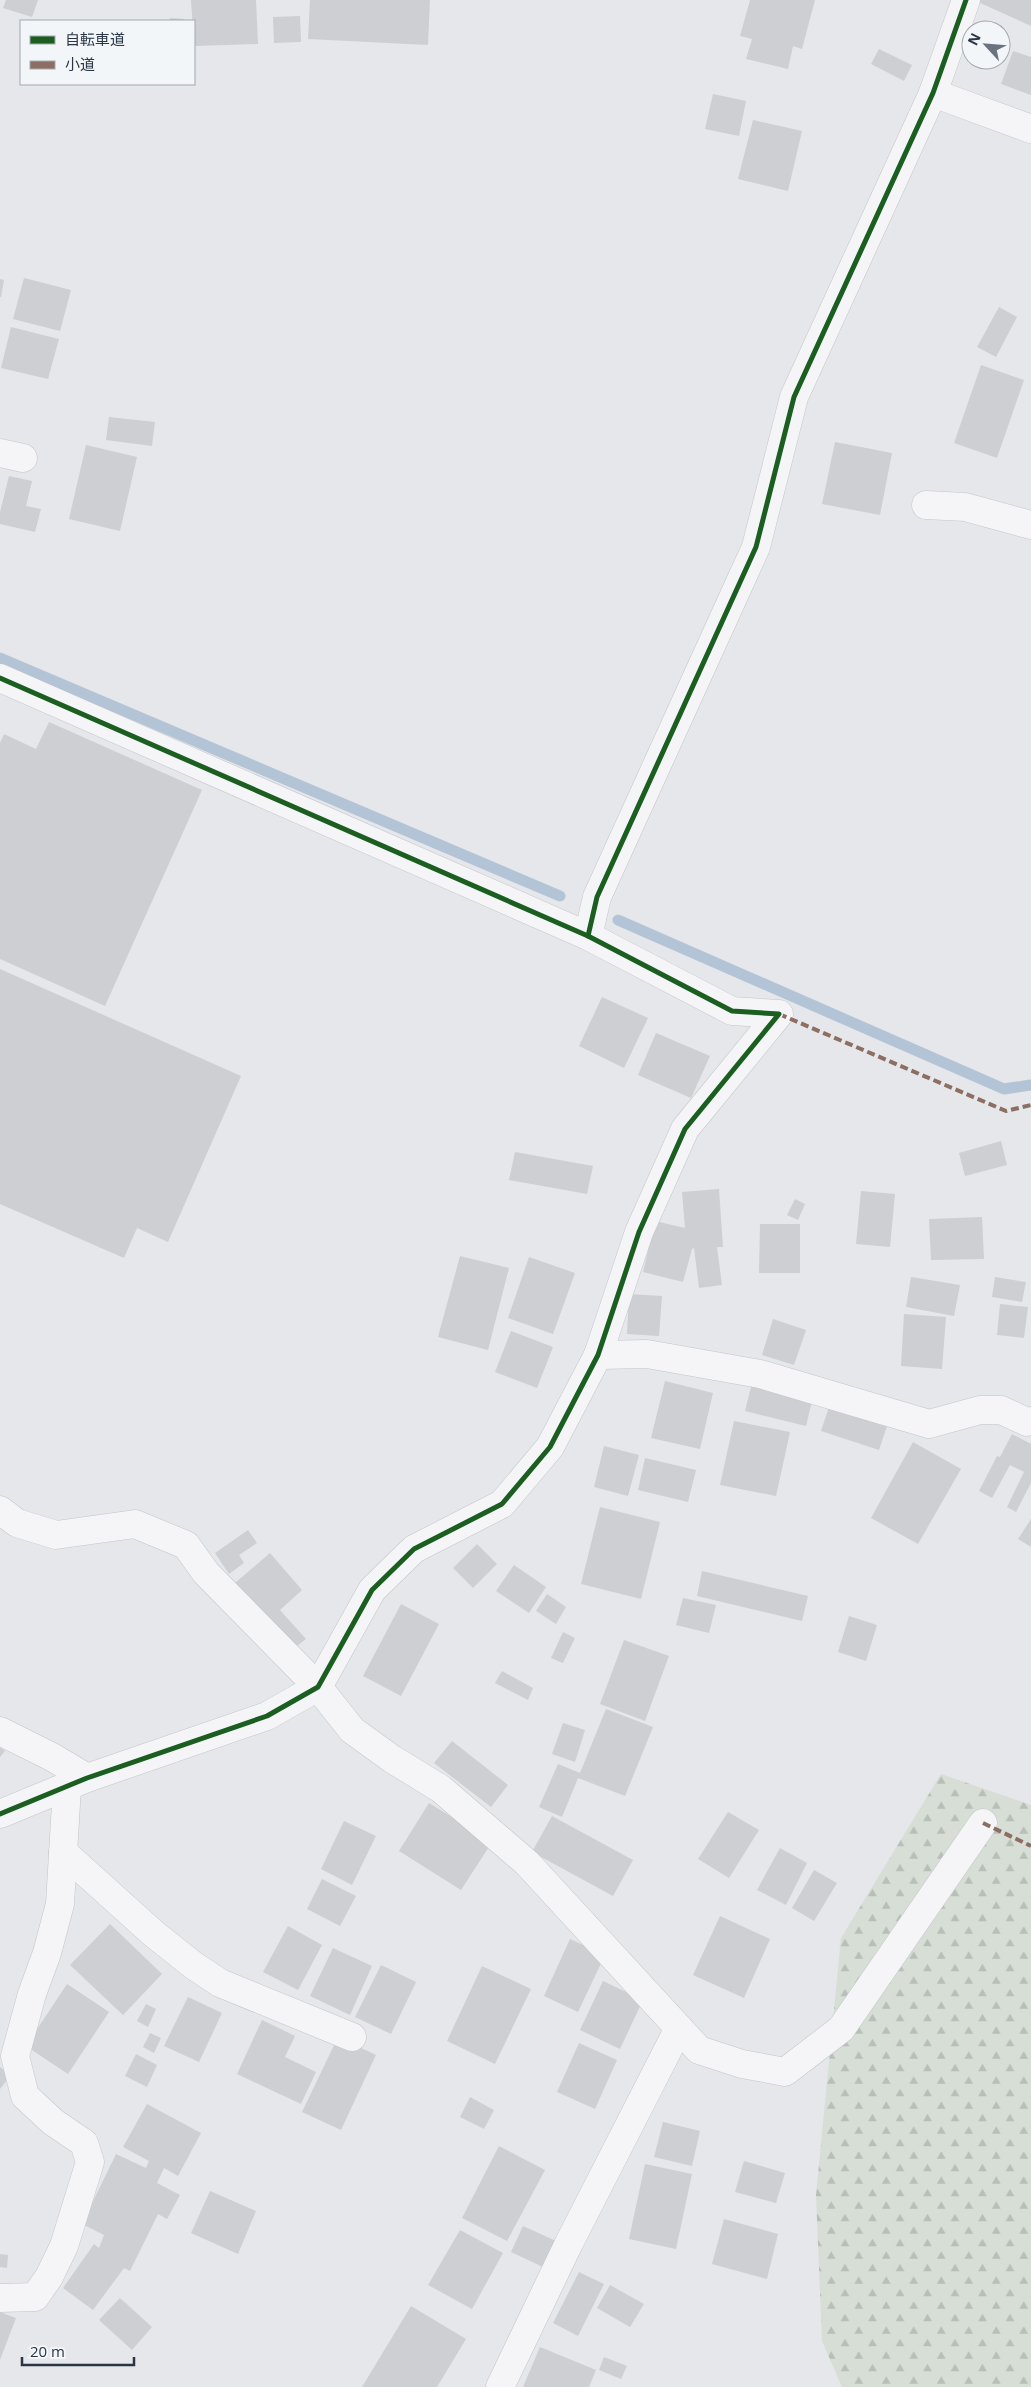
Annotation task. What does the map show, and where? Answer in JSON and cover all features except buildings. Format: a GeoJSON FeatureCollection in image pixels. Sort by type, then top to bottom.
{"type":"FeatureCollection","features":[{"type":"Feature","properties":{"kind":"street"},"geometry":{"type":"LineString","coordinates":[[588,936],[597,897],[756,548],[794,397],[933,93],[966,0]]}},
{"type":"Feature","properties":{"kind":"street"},"geometry":{"type":"LineString","coordinates":[[933,93],[1031,129]]}},
{"type":"Feature","properties":{"kind":"street"},"geometry":{"type":"LineString","coordinates":[[926,505],[965,507],[1031,525]]}},
{"type":"Feature","properties":{"kind":"street"},"geometry":{"type":"LineString","coordinates":[[0,1814],[77,1783],[267,1716],[318,1687],[372,1590],[414,1549],[502,1504],[550,1447],[598,1355],[639,1232],[685,1129],[779,1014],[732,1010],[588,936],[2,686]]}},
{"type":"Feature","properties":{"kind":"street"},"geometry":{"type":"LineString","coordinates":[[598,1355],[647,1354],[760,1374],[930,1424],[980,1410],[1001,1410],[1027,1422],[1031,1421]]}},
{"type":"Feature","properties":{"kind":"street"},"geometry":{"type":"LineString","coordinates":[[0,1510],[17,1523],[56,1535],[135,1524],[186,1545],[206,1573],[318,1687],[352,1730],[392,1759],[441,1789],[527,1863],[699,2050],[742,2064],[785,2072],[841,2029],[983,1823]]}},
{"type":"Feature","properties":{"kind":"street"},"geometry":{"type":"LineString","coordinates":[[0,1731],[52,1757],[77,1783]]}},
{"type":"Feature","properties":{"kind":"street"},"geometry":{"type":"LineString","coordinates":[[0,2298],[36,2297],[49,2277],[64,2246],[90,2162],[84,2142],[53,2122],[25,2096],[14,2056],[32,1994],[47,1953],[60,1904],[63,1852],[77,1783]]}},
{"type":"Feature","properties":{"kind":"street"},"geometry":{"type":"LineString","coordinates":[[63,1852],[154,1934],[220,1983],[352,2037]]}},
{"type":"Feature","properties":{"kind":"street"},"geometry":{"type":"LineString","coordinates":[[500,2387],[569,2243],[679,2028]]}},
{"type":"Feature","properties":{"kind":"green space"},"geometry":{"type":"Polygon","coordinates":[[[941,1774],[1031,1805],[1031,2387],[842,2387],[822,2341],[816,2195],[841,1938],[941,1774]]]}},
{"type":"Feature","properties":{"kind":"waterway"},"geometry":{"type":"LineString","coordinates":[[0,658],[560,896]]}},
{"type":"Feature","properties":{"kind":"waterway"},"geometry":{"type":"LineString","coordinates":[[618,920],[1004,1089],[1031,1085]]}},
{"type":"Feature","properties":{"kind":"marked path"},"geometry":{"type":"LineString","coordinates":[[779,1014],[1006,1111],[1031,1105]]}},
{"type":"Feature","properties":{"kind":"marked path"},"geometry":{"type":"LineString","coordinates":[[983,1823],[1031,1846]]}},
{"type":"Feature","properties":{"kind":"cycle path"},"geometry":{"type":"LineString","coordinates":[[588,936],[597,897],[756,547],[794,397],[933,93],[966,0]]}},
{"type":"Feature","properties":{"kind":"cycle path"},"geometry":{"type":"LineString","coordinates":[[0,678],[588,936],[732,1011],[779,1014],[685,1129],[639,1232],[598,1355],[550,1447],[502,1504],[414,1549],[372,1590],[318,1687],[267,1716],[87,1778],[0,1814]]}}]}
